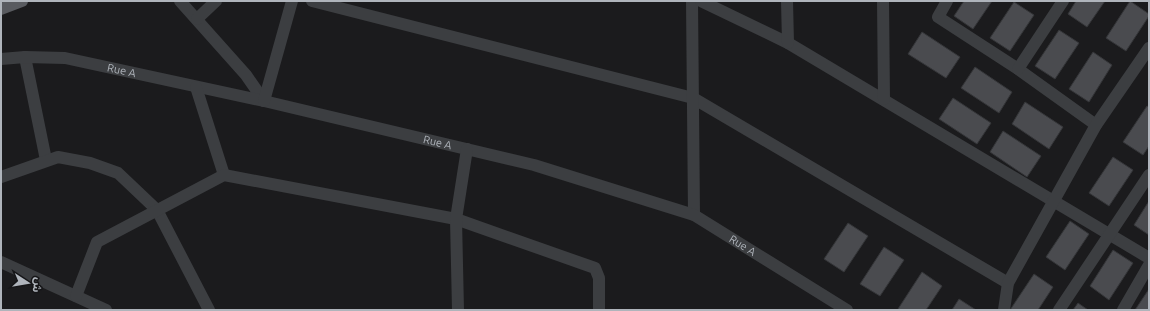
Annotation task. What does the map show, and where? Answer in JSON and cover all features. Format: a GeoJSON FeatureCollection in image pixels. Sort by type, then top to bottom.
{"type":"FeatureCollection","features":[{"type":"Feature","properties":{"kind":"main road"},"geometry":{"type":"LineString","coordinates":[[1,9],[22,1]]}},
{"type":"Feature","properties":{"kind":"street"},"geometry":{"type":"LineString","coordinates":[[180,1],[246,75],[264,101]]}},
{"type":"Feature","properties":{"kind":"street"},"geometry":{"type":"LineString","coordinates":[[196,20],[216,1]]}},
{"type":"Feature","properties":{"kind":"street"},"geometry":{"type":"LineString","coordinates":[[264,101],[292,1]]}},
{"type":"Feature","properties":{"kind":"street"},"geometry":{"type":"LineString","coordinates":[[312,1],[693,98],[1008,283]]}},
{"type":"Feature","properties":{"kind":"street"},"geometry":{"type":"LineString","coordinates":[[692,1],[694,215]]}},
{"type":"Feature","properties":{"kind":"street"},"geometry":{"type":"LineString","coordinates":[[701,1],[788,43],[1055,200],[1149,258]]}},
{"type":"Feature","properties":{"kind":"street"},"geometry":{"type":"LineString","coordinates":[[787,1],[788,43]]}},
{"type":"Feature","properties":{"kind":"street"},"geometry":{"type":"LineString","coordinates":[[883,1],[884,99]]}},
{"type":"Feature","properties":{"kind":"street"},"geometry":{"type":"LineString","coordinates":[[947,1],[938,17],[1018,69],[1096,125]]}},
{"type":"Feature","properties":{"kind":"street"},"geometry":{"type":"LineString","coordinates":[[1018,69],[1063,1]]}},
{"type":"Feature","properties":{"kind":"street"},"geometry":{"type":"LineString","coordinates":[[1004,310],[1008,283],[1096,125],[1149,48]]}},
{"type":"Feature","properties":{"kind":"street"},"geometry":{"type":"LineString","coordinates":[[25,57],[46,160]]}},
{"type":"Feature","properties":{"kind":"street","name":"Rue A"},"geometry":{"type":"LineString","coordinates":[[1,59],[25,57],[65,58],[264,101],[534,165],[694,215],[847,310]]}},
{"type":"Feature","properties":{"kind":"street"},"geometry":{"type":"LineString","coordinates":[[196,87],[224,175]]}},
{"type":"Feature","properties":{"kind":"street"},"geometry":{"type":"LineString","coordinates":[[458,310],[456,219],[467,149]]}},
{"type":"Feature","properties":{"kind":"street"},"geometry":{"type":"LineString","coordinates":[[1,177],[58,157],[90,163],[118,173],[157,210],[208,310]]}},
{"type":"Feature","properties":{"kind":"street"},"geometry":{"type":"LineString","coordinates":[[76,296],[97,242],[224,175],[456,219],[595,268],[599,278],[599,310]]}},
{"type":"Feature","properties":{"kind":"street"},"geometry":{"type":"LineString","coordinates":[[1059,310],[1149,175]]}},
{"type":"Feature","properties":{"kind":"street"},"geometry":{"type":"LineString","coordinates":[[1,262],[106,310]]}},
{"type":"Feature","properties":{"kind":"street"},"geometry":{"type":"LineString","coordinates":[[1123,310],[1149,265]]}},
{"type":"Feature","properties":{"kind":"building"},"geometry":{"type":"Polygon","coordinates":[[[964,1],[992,1],[973,29],[954,16],[964,1]]]}},
{"type":"Feature","properties":{"kind":"building"},"geometry":{"type":"Polygon","coordinates":[[[1076,1],[1105,1],[1087,27],[1068,14],[1076,1]]]}},
{"type":"Feature","properties":{"kind":"building"},"geometry":{"type":"Polygon","coordinates":[[[1130,1],[1149,14],[1149,16],[1126,51],[1106,38],[1130,1]]]}},
{"type":"Feature","properties":{"kind":"building"},"geometry":{"type":"Polygon","coordinates":[[[1014,2],[1034,15],[1010,51],[990,38],[1014,2]]]}},
{"type":"Feature","properties":{"kind":"building"},"geometry":{"type":"Polygon","coordinates":[[[1059,30],[1079,43],[1055,79],[1035,66],[1059,30]]]}},
{"type":"Feature","properties":{"kind":"building"},"geometry":{"type":"Polygon","coordinates":[[[922,32],[960,57],[946,78],[908,54],[922,32]]]}},
{"type":"Feature","properties":{"kind":"building"},"geometry":{"type":"Polygon","coordinates":[[[1093,52],[1112,65],[1089,102],[1069,89],[1093,52]]]}},
{"type":"Feature","properties":{"kind":"building"},"geometry":{"type":"Polygon","coordinates":[[[975,67],[1012,92],[999,113],[961,88],[975,67]]]}},
{"type":"Feature","properties":{"kind":"building"},"geometry":{"type":"Polygon","coordinates":[[[953,98],[991,123],[977,144],[939,119],[953,98]]]}},
{"type":"Feature","properties":{"kind":"building"},"geometry":{"type":"Polygon","coordinates":[[[1025,102],[1063,127],[1049,149],[1012,124],[1025,102]]]}},
{"type":"Feature","properties":{"kind":"building"},"geometry":{"type":"Polygon","coordinates":[[[1147,106],[1149,107],[1149,146],[1143,155],[1123,142],[1147,106]]]}},
{"type":"Feature","properties":{"kind":"building"},"geometry":{"type":"Polygon","coordinates":[[[1003,131],[1041,156],[1027,177],[990,152],[1003,131]]]}},
{"type":"Feature","properties":{"kind":"building"},"geometry":{"type":"Polygon","coordinates":[[[1113,157],[1133,170],[1109,206],[1089,193],[1113,157]]]}},
{"type":"Feature","properties":{"kind":"building"},"geometry":{"type":"Polygon","coordinates":[[[1149,201],[1149,235],[1134,225],[1149,201]]]}},
{"type":"Feature","properties":{"kind":"building"},"geometry":{"type":"Polygon","coordinates":[[[1070,221],[1089,234],[1065,270],[1046,257],[1070,221]]]}},
{"type":"Feature","properties":{"kind":"building"},"geometry":{"type":"Polygon","coordinates":[[[848,223],[868,236],[844,272],[824,259],[848,223]]]}},
{"type":"Feature","properties":{"kind":"building"},"geometry":{"type":"Polygon","coordinates":[[[884,247],[904,260],[880,296],[860,284],[884,247]]]}},
{"type":"Feature","properties":{"kind":"building"},"geometry":{"type":"Polygon","coordinates":[[[1113,250],[1133,263],[1109,300],[1090,286],[1113,250]]]}},
{"type":"Feature","properties":{"kind":"building"},"geometry":{"type":"Polygon","coordinates":[[[922,272],[942,286],[926,310],[898,309],[922,272]]]}},
{"type":"Feature","properties":{"kind":"building"},"geometry":{"type":"Polygon","coordinates":[[[1034,274],[1053,287],[1038,310],[1010,310],[1034,274]]]}},
{"type":"Feature","properties":{"kind":"building"},"geometry":{"type":"Polygon","coordinates":[[[1149,289],[1149,310],[1135,310],[1149,289]]]}},
{"type":"Feature","properties":{"kind":"building"},"geometry":{"type":"Polygon","coordinates":[[[959,299],[976,310],[952,310],[959,299]]]}},
{"type":"Feature","properties":{"kind":"building"},"geometry":{"type":"Polygon","coordinates":[[[1078,303],[1088,310],[1073,310],[1078,303]]]}}]}
